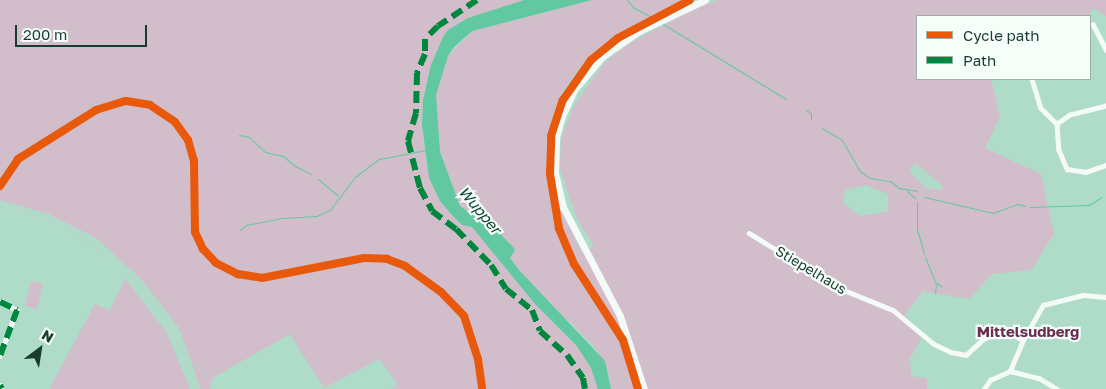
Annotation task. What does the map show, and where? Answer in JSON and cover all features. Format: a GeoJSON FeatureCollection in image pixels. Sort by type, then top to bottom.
{"type":"FeatureCollection","features":[{"type":"Feature","properties":{"kind":"main road"},"geometry":{"type":"LineString","coordinates":[[644,389],[620,316],[563,207],[554,163],[559,126],[574,90],[595,63],[630,36],[705,0]]}},
{"type":"Feature","properties":{"kind":"street"},"geometry":{"type":"LineString","coordinates":[[1093,24],[1106,50]]}},
{"type":"Feature","properties":{"kind":"street"},"geometry":{"type":"LineString","coordinates":[[1032,80],[1041,108],[1057,124],[1059,150],[1066,169],[1086,172],[1106,165]]}},
{"type":"Feature","properties":{"kind":"street"},"geometry":{"type":"LineString","coordinates":[[1057,124],[1070,115],[1106,106]]}},
{"type":"Feature","properties":{"kind":"street","name":"Stiepelhaus"},"geometry":{"type":"LineString","coordinates":[[749,232],[839,288],[902,316],[934,344],[964,356],[994,333],[1008,332],[1023,340]]}},
{"type":"Feature","properties":{"kind":"street"},"geometry":{"type":"LineString","coordinates":[[1010,371],[1023,340],[1044,305],[1083,295],[1104,297]]}},
{"type":"Feature","properties":{"kind":"street"},"geometry":{"type":"LineString","coordinates":[[0,302],[17,310],[0,356]]}},
{"type":"Feature","properties":{"kind":"street"},"geometry":{"type":"LineString","coordinates":[[984,389],[990,380],[1010,371],[1025,372],[1057,389]]}},
{"type":"Feature","properties":{"kind":"street"},"geometry":{"type":"LineString","coordinates":[[0,385],[2,389]]}},
{"type":"Feature","properties":{"kind":"shaded area"},"geometry":{"type":"Polygon","coordinates":[[[0,0],[525,0],[468,18],[448,30],[443,37],[431,65],[423,100],[422,126],[427,167],[440,201],[462,225],[472,227],[535,304],[576,345],[591,368],[598,389],[391,389],[398,384],[379,359],[324,388],[290,334],[212,378],[210,389],[201,389],[179,328],[142,280],[96,238],[49,214],[0,200],[0,0]]]}},
{"type":"Feature","properties":{"kind":"shaded area"},"geometry":{"type":"Polygon","coordinates":[[[524,0],[592,0],[472,31],[454,47],[448,56],[436,95],[440,152],[460,206],[477,218],[488,221],[513,247],[515,250],[510,258],[519,270],[605,361],[611,389],[598,389],[591,368],[576,345],[535,304],[472,227],[462,225],[452,215],[440,201],[429,178],[422,125],[423,100],[431,65],[443,37],[448,30],[468,18],[524,0]]]}},
{"type":"Feature","properties":{"kind":"shaded area"},"geometry":{"type":"Polygon","coordinates":[[[592,0],[695,0],[624,32],[598,49],[583,64],[561,94],[551,121],[553,182],[565,218],[582,253],[594,246],[577,219],[560,169],[561,140],[573,107],[604,63],[631,42],[695,9],[717,0],[1106,0],[1106,16],[1093,8],[1089,15],[916,15],[916,80],[991,80],[1000,117],[985,148],[1041,174],[1054,234],[1031,270],[992,274],[969,299],[923,291],[905,314],[921,339],[910,358],[911,376],[927,378],[927,389],[611,389],[608,372],[597,350],[570,322],[557,313],[519,270],[510,258],[513,247],[495,228],[460,206],[440,152],[436,126],[436,95],[448,56],[472,31],[592,0]],[[915,163],[909,171],[926,188],[941,190],[942,185],[915,163]],[[866,185],[845,190],[843,203],[860,216],[888,211],[888,194],[866,185]]]}},
{"type":"Feature","properties":{"kind":"shaded area"},"geometry":{"type":"Polygon","coordinates":[[[125,278],[167,333],[190,389],[49,389],[95,304],[110,310],[125,278]]]}},
{"type":"Feature","properties":{"kind":"shaded area"},"geometry":{"type":"Polygon","coordinates":[[[31,281],[43,284],[37,309],[25,306],[31,281]]]}},
{"type":"Feature","properties":{"kind":"waterway"},"geometry":{"type":"LineString","coordinates":[[627,0],[634,8],[656,19]]}},
{"type":"Feature","properties":{"kind":"waterway"},"geometry":{"type":"LineString","coordinates":[[663,24],[786,99]]}},
{"type":"Feature","properties":{"kind":"waterway"},"geometry":{"type":"LineString","coordinates":[[806,110],[811,113],[811,119]]}},
{"type":"Feature","properties":{"kind":"waterway"},"geometry":{"type":"LineString","coordinates":[[822,128],[842,140],[860,171],[870,178],[890,181],[899,188],[917,191]]}},
{"type":"Feature","properties":{"kind":"waterway"},"geometry":{"type":"LineString","coordinates":[[239,135],[249,137],[265,152],[283,156],[295,166],[311,174]]}},
{"type":"Feature","properties":{"kind":"waterway"},"geometry":{"type":"LineString","coordinates":[[240,230],[246,225],[281,218],[317,216],[330,210],[355,177],[379,159],[426,150]]}},
{"type":"Feature","properties":{"kind":"waterway"},"geometry":{"type":"LineString","coordinates":[[318,179],[338,196]]}},
{"type":"Feature","properties":{"kind":"waterway"},"geometry":{"type":"LineString","coordinates":[[907,191],[915,198]]}},
{"type":"Feature","properties":{"kind":"waterway"},"geometry":{"type":"LineString","coordinates":[[924,197],[993,213],[1018,204],[1026,206]]}},
{"type":"Feature","properties":{"kind":"waterway"},"geometry":{"type":"LineString","coordinates":[[1030,207],[1089,205],[1102,197]]}},
{"type":"Feature","properties":{"kind":"waterway"},"geometry":{"type":"LineString","coordinates":[[917,202],[917,229],[924,254]]}},
{"type":"Feature","properties":{"kind":"waterway"},"geometry":{"type":"LineString","coordinates":[[925,257],[936,284],[935,293]]}},
{"type":"Feature","properties":{"kind":"waterway"},"geometry":{"type":"LineString","coordinates":[[937,283],[942,287]]}},
{"type":"Feature","properties":{"kind":"railway"},"geometry":{"type":"LineString","coordinates":[[0,202],[64,225],[121,264],[166,318],[199,389]]}},
{"type":"Feature","properties":{"kind":"railway"},"geometry":{"type":"LineString","coordinates":[[193,361],[213,389]]}},
{"type":"Feature","properties":{"kind":"marked path"},"geometry":{"type":"LineString","coordinates":[[477,0],[438,26],[425,39],[425,54],[417,73],[416,113],[408,141],[420,188],[432,211],[456,229],[491,265],[506,289],[532,310],[540,331],[567,355],[583,378],[585,389]]}},
{"type":"Feature","properties":{"kind":"marked path"},"geometry":{"type":"LineString","coordinates":[[0,302],[17,310],[0,356]]}},
{"type":"Feature","properties":{"kind":"marked path"},"geometry":{"type":"LineString","coordinates":[[0,385],[2,389]]}},
{"type":"Feature","properties":{"kind":"cycle path"},"geometry":{"type":"LineString","coordinates":[[638,389],[623,340],[574,264],[559,228],[550,174],[551,136],[563,100],[591,60],[618,38],[690,0]]}},
{"type":"Feature","properties":{"kind":"cycle path"},"geometry":{"type":"LineString","coordinates":[[0,186],[18,159],[96,110],[126,101],[150,105],[175,122],[188,140],[194,161],[195,232],[203,249],[216,263],[238,274],[262,278],[364,258],[387,259],[405,266],[441,292],[464,316],[478,359],[482,389]]}},
{"type":"Feature","properties":{"kind":"district","name":"Mittelsudberg"},"geometry":{"type":"Point","coordinates":[1028,332]}},
{"type":"Feature","properties":{"kind":"water label","name":"Wupper"},"geometry":{"type":"Point","coordinates":[480,210]}}]}
